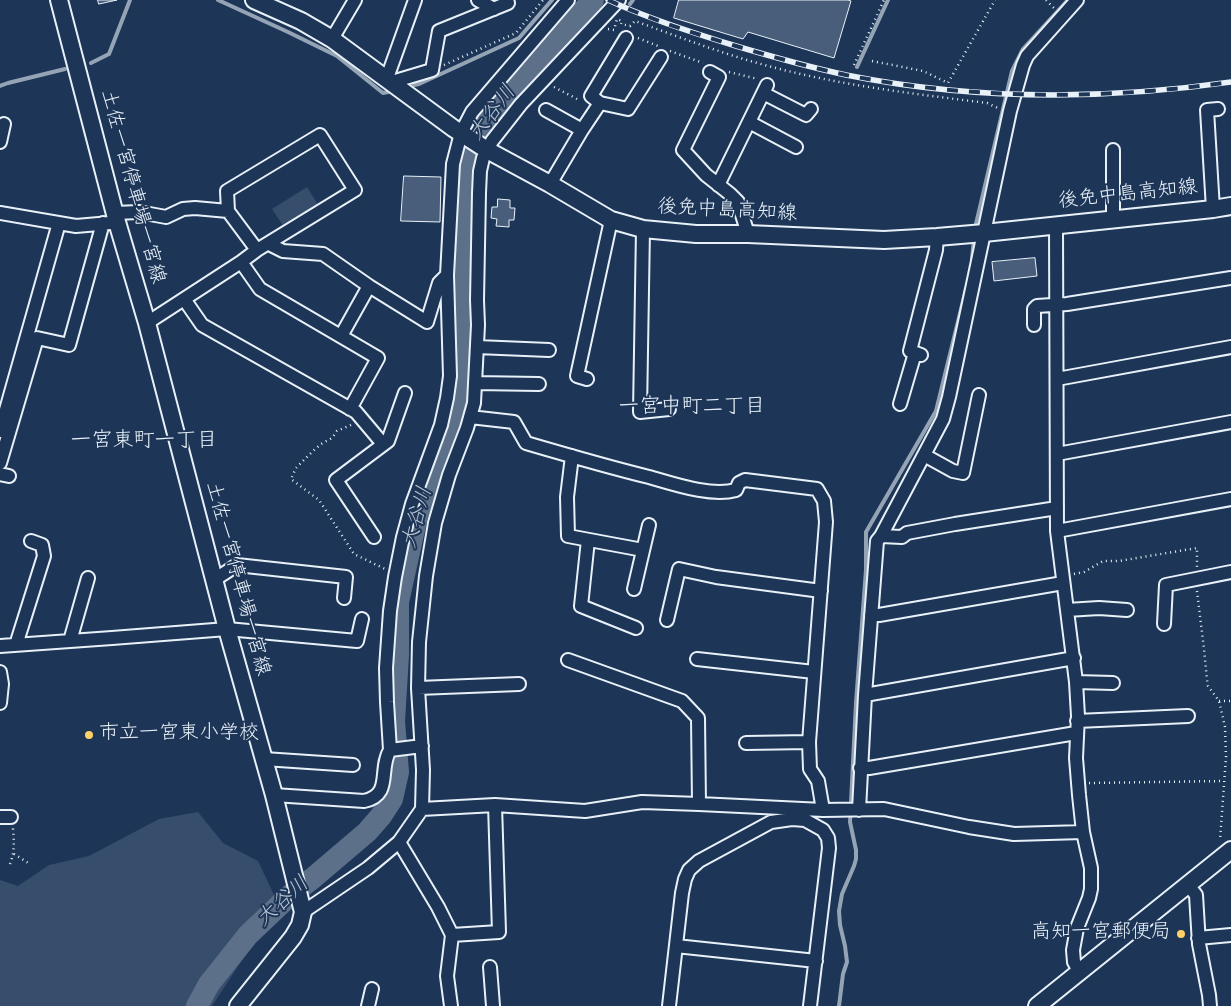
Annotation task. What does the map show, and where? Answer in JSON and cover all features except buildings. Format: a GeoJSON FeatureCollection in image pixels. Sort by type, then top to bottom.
{"type":"FeatureCollection","features":[{"type":"Feature","properties":{"kind":"main road","name":"土佐一宮停車場一宮線"},"geometry":{"type":"LineString","coordinates":[[59,0],[112,220],[148,323],[227,629],[274,795],[302,911]]}},
{"type":"Feature","properties":{"kind":"main road","name":"後免中島高知線"},"geometry":{"type":"LineString","coordinates":[[254,0],[301,21],[332,38],[453,128],[484,148],[611,220],[643,229],[696,234],[748,234],[884,240],[978,233],[1231,206]]}},
{"type":"Feature","properties":{"kind":"main road"},"geometry":{"type":"LineString","coordinates":[[1037,1006],[1227,853]]}},
{"type":"Feature","properties":{"kind":"main road"},"geometry":{"type":"LineString","coordinates":[[238,1006],[293,937],[300,925],[302,911]]}},
{"type":"Feature","properties":{"kind":"street"},"geometry":{"type":"LineString","coordinates":[[332,38],[355,0]]}},
{"type":"Feature","properties":{"kind":"street"},"geometry":{"type":"LineString","coordinates":[[389,80],[415,0]]}},
{"type":"Feature","properties":{"kind":"street"},"geometry":{"type":"LineString","coordinates":[[478,0],[494,9]]}},
{"type":"Feature","properties":{"kind":"street"},"geometry":{"type":"LineString","coordinates":[[274,795],[364,801],[373,799],[379,793],[383,784],[386,757],[390,750],[386,668],[394,577],[412,504],[441,425],[450,376],[447,275],[453,164],[461,133],[472,112],[568,0]]}},
{"type":"Feature","properties":{"kind":"street"},"geometry":{"type":"LineString","coordinates":[[302,911],[368,868],[399,842],[422,809],[423,770],[418,688],[419,642],[426,576],[435,523],[448,475],[474,403],[478,325],[479,193],[484,148],[492,141],[521,104],[619,0]]}},
{"type":"Feature","properties":{"kind":"street"},"geometry":{"type":"LineString","coordinates":[[854,810],[860,768],[877,542],[943,419],[949,397],[978,233],[1023,66],[1027,56],[1077,0]]}},
{"type":"Feature","properties":{"kind":"street"},"geometry":{"type":"LineString","coordinates":[[389,80],[432,70],[439,31],[508,4]]}},
{"type":"Feature","properties":{"kind":"street"},"geometry":{"type":"LineString","coordinates":[[629,37],[591,96],[600,102],[628,109],[661,57]]}},
{"type":"Feature","properties":{"kind":"street"},"geometry":{"type":"LineString","coordinates":[[713,69],[719,77],[683,150],[706,175],[738,202],[748,234]]}},
{"type":"Feature","properties":{"kind":"street"},"geometry":{"type":"LineString","coordinates":[[718,185],[764,86],[806,115],[811,109]]}},
{"type":"Feature","properties":{"kind":"street"},"geometry":{"type":"LineString","coordinates":[[550,184],[600,102]]}},
{"type":"Feature","properties":{"kind":"street"},"geometry":{"type":"LineString","coordinates":[[1213,209],[1207,110],[1218,109]]}},
{"type":"Feature","properties":{"kind":"street"},"geometry":{"type":"LineString","coordinates":[[546,110],[582,130]]}},
{"type":"Feature","properties":{"kind":"street"},"geometry":{"type":"LineString","coordinates":[[748,122],[796,147]]}},
{"type":"Feature","properties":{"kind":"street"},"geometry":{"type":"LineString","coordinates":[[0,142],[4,124]]}},
{"type":"Feature","properties":{"kind":"street"},"geometry":{"type":"LineString","coordinates":[[148,323],[263,247],[355,190],[320,135],[227,191],[228,211]]}},
{"type":"Feature","properties":{"kind":"street"},"geometry":{"type":"LineString","coordinates":[[1113,150],[1113,219]]}},
{"type":"Feature","properties":{"kind":"street"},"geometry":{"type":"LineString","coordinates":[[0,213],[76,226],[112,220],[139,212],[166,217],[183,209],[195,208],[228,211],[263,247],[283,251],[323,254],[427,322],[439,282],[447,275]]}},
{"type":"Feature","properties":{"kind":"street"},"geometry":{"type":"LineString","coordinates":[[0,463],[37,338],[69,345],[112,220]]}},
{"type":"Feature","properties":{"kind":"street"},"geometry":{"type":"LineString","coordinates":[[587,379],[577,376],[611,220]]}},
{"type":"Feature","properties":{"kind":"street"},"geometry":{"type":"LineString","coordinates":[[0,431],[59,223]]}},
{"type":"Feature","properties":{"kind":"street"},"geometry":{"type":"LineString","coordinates":[[1056,225],[1057,531],[1074,658],[1077,728],[1076,758],[1083,832],[1089,857],[1091,889],[1077,928],[1073,950],[1074,962],[1080,973]]}},
{"type":"Feature","properties":{"kind":"street"},"geometry":{"type":"LineString","coordinates":[[643,229],[640,412],[669,409]]}},
{"type":"Feature","properties":{"kind":"street"},"geometry":{"type":"LineString","coordinates":[[900,404],[918,354],[910,351],[936,250],[937,237]]}},
{"type":"Feature","properties":{"kind":"street"},"geometry":{"type":"LineString","coordinates":[[241,262],[260,289],[378,358],[350,409]]}},
{"type":"Feature","properties":{"kind":"street"},"geometry":{"type":"LineString","coordinates":[[1034,325],[1034,309],[1037,306],[1067,304],[1231,278]]}},
{"type":"Feature","properties":{"kind":"street"},"geometry":{"type":"LineString","coordinates":[[341,336],[370,286]]}},
{"type":"Feature","properties":{"kind":"street"},"geometry":{"type":"LineString","coordinates":[[184,299],[202,325],[356,412],[384,444]]}},
{"type":"Feature","properties":{"kind":"street"},"geometry":{"type":"LineString","coordinates":[[477,347],[549,350]]}},
{"type":"Feature","properties":{"kind":"street"},"geometry":{"type":"LineString","coordinates":[[1057,379],[1231,347]]}},
{"type":"Feature","properties":{"kind":"street"},"geometry":{"type":"LineString","coordinates":[[475,383],[540,384]]}},
{"type":"Feature","properties":{"kind":"street"},"geometry":{"type":"LineString","coordinates":[[374,537],[336,480],[388,441],[405,394]]}},
{"type":"Feature","properties":{"kind":"street"},"geometry":{"type":"LineString","coordinates":[[924,455],[953,471],[963,473],[979,395]]}},
{"type":"Feature","properties":{"kind":"street"},"geometry":{"type":"LineString","coordinates":[[470,417],[514,422],[526,443],[694,489],[727,492],[736,490],[739,483],[745,480],[817,489],[824,501],[826,522],[814,672],[810,769],[818,781],[823,810]]}},
{"type":"Feature","properties":{"kind":"street"},"geometry":{"type":"LineString","coordinates":[[1057,454],[1231,422]]}},
{"type":"Feature","properties":{"kind":"street"},"geometry":{"type":"LineString","coordinates":[[572,456],[567,497],[568,536],[643,550]]}},
{"type":"Feature","properties":{"kind":"street"},"geometry":{"type":"LineString","coordinates":[[1057,531],[1231,499]]}},
{"type":"Feature","properties":{"kind":"street"},"geometry":{"type":"LineString","coordinates":[[881,536],[902,537],[907,533],[955,524],[1057,508]]}},
{"type":"Feature","properties":{"kind":"street"},"geometry":{"type":"LineString","coordinates":[[634,589],[649,525]]}},
{"type":"Feature","properties":{"kind":"street"},"geometry":{"type":"LineString","coordinates":[[588,540],[581,606],[636,628]]}},
{"type":"Feature","properties":{"kind":"street"},"geometry":{"type":"LineString","coordinates":[[16,645],[44,556],[42,545],[31,541]]}},
{"type":"Feature","properties":{"kind":"street"},"geometry":{"type":"LineString","coordinates":[[214,580],[237,565],[346,576],[344,598]]}},
{"type":"Feature","properties":{"kind":"street"},"geometry":{"type":"LineString","coordinates":[[667,620],[679,569],[716,577],[821,591]]}},
{"type":"Feature","properties":{"kind":"street"},"geometry":{"type":"LineString","coordinates":[[1164,624],[1166,585],[1231,572]]}},
{"type":"Feature","properties":{"kind":"street"},"geometry":{"type":"LineString","coordinates":[[70,641],[88,578]]}},
{"type":"Feature","properties":{"kind":"street"},"geometry":{"type":"LineString","coordinates":[[871,615],[1063,580]]}},
{"type":"Feature","properties":{"kind":"street"},"geometry":{"type":"LineString","coordinates":[[1067,610],[1099,608],[1127,610]]}},
{"type":"Feature","properties":{"kind":"street"},"geometry":{"type":"LineString","coordinates":[[0,646],[227,629],[357,641],[362,619]]}},
{"type":"Feature","properties":{"kind":"street"},"geometry":{"type":"LineString","coordinates":[[864,695],[1074,658]]}},
{"type":"Feature","properties":{"kind":"street"},"geometry":{"type":"LineString","coordinates":[[697,659],[814,672]]}},
{"type":"Feature","properties":{"kind":"street"},"geometry":{"type":"LineString","coordinates":[[568,660],[682,701],[698,718],[699,804]]}},
{"type":"Feature","properties":{"kind":"street"},"geometry":{"type":"LineString","coordinates":[[0,672],[2,684],[0,702]]}},
{"type":"Feature","properties":{"kind":"street"},"geometry":{"type":"LineString","coordinates":[[1076,682],[1113,683]]}},
{"type":"Feature","properties":{"kind":"street"},"geometry":{"type":"LineString","coordinates":[[418,688],[519,684]]}},
{"type":"Feature","properties":{"kind":"street"},"geometry":{"type":"LineString","coordinates":[[860,768],[869,768],[1077,728],[1188,716]]}},
{"type":"Feature","properties":{"kind":"street"},"geometry":{"type":"LineString","coordinates":[[746,743],[810,742]]}},
{"type":"Feature","properties":{"kind":"street"},"geometry":{"type":"LineString","coordinates":[[390,750],[422,746]]}},
{"type":"Feature","properties":{"kind":"street"},"geometry":{"type":"LineString","coordinates":[[264,759],[353,765]]}},
{"type":"Feature","properties":{"kind":"street"},"geometry":{"type":"LineString","coordinates":[[422,809],[495,805],[586,811],[642,802],[823,810],[884,809],[969,827],[1014,834],[1083,832]]}},
{"type":"Feature","properties":{"kind":"street"},"geometry":{"type":"LineString","coordinates":[[452,935],[499,932],[495,805]]}},
{"type":"Feature","properties":{"kind":"street"},"geometry":{"type":"LineString","coordinates":[[669,1006],[684,879],[689,870],[700,861],[771,822],[792,819],[806,820],[823,830],[828,838],[829,848],[810,1006]]}},
{"type":"Feature","properties":{"kind":"street"},"geometry":{"type":"LineString","coordinates":[[399,842],[438,907],[452,935],[447,976],[451,1006]]}},
{"type":"Feature","properties":{"kind":"street"},"geometry":{"type":"LineString","coordinates":[[1188,885],[1196,895],[1198,938],[1210,1006]]}},
{"type":"Feature","properties":{"kind":"street"},"geometry":{"type":"LineString","coordinates":[[1198,938],[1231,935]]}},
{"type":"Feature","properties":{"kind":"street"},"geometry":{"type":"LineString","coordinates":[[676,946],[816,961]]}},
{"type":"Feature","properties":{"kind":"street"},"geometry":{"type":"LineString","coordinates":[[490,967],[493,1006]]}},
{"type":"Feature","properties":{"kind":"street"},"geometry":{"type":"LineString","coordinates":[[368,1006],[372,989]]}},
{"type":"Feature","properties":{"kind":"path"},"geometry":{"type":"LineString","coordinates":[[432,70],[516,33],[543,0]]}},
{"type":"Feature","properties":{"kind":"path"},"geometry":{"type":"LineString","coordinates":[[854,65],[884,0]]}},
{"type":"Feature","properties":{"kind":"path"},"geometry":{"type":"LineString","coordinates":[[872,61],[923,71],[948,83],[995,0]]}},
{"type":"Feature","properties":{"kind":"path"},"geometry":{"type":"LineString","coordinates":[[1046,0],[1051,5]]}},
{"type":"Feature","properties":{"kind":"path"},"geometry":{"type":"LineString","coordinates":[[594,26],[614,30],[617,19],[622,21],[621,24],[630,26],[635,21],[726,54],[775,68],[813,77],[890,90],[987,103],[998,109]]}},
{"type":"Feature","properties":{"kind":"path"},"geometry":{"type":"LineString","coordinates":[[629,37],[764,86]]}},
{"type":"Feature","properties":{"kind":"path"},"geometry":{"type":"LineString","coordinates":[[554,86],[587,104]]}},
{"type":"Feature","properties":{"kind":"path"},"geometry":{"type":"LineString","coordinates":[[1063,580],[1084,572],[1103,561],[1119,561],[1197,548],[1198,573],[1196,579],[1207,680],[1208,686],[1219,701],[1225,727],[1226,746],[1220,845],[1227,853]]}},
{"type":"Feature","properties":{"kind":"path"},"geometry":{"type":"LineString","coordinates":[[1219,701],[1231,701]]}},
{"type":"Feature","properties":{"kind":"path"},"geometry":{"type":"LineString","coordinates":[[1078,783],[1224,781]]}},
{"type":"Feature","properties":{"kind":"path"},"geometry":{"type":"LineString","coordinates":[[5,817],[14,843],[14,854],[10,864]]}},
{"type":"Feature","properties":{"kind":"path"},"geometry":{"type":"LineString","coordinates":[[14,854],[30,864]]}},
{"type":"Feature","properties":{"kind":"shaded area"},"geometry":{"type":"Polygon","coordinates":[[[307,187],[320,208],[286,230],[272,209],[307,187]]]}},
{"type":"Feature","properties":{"kind":"shaded area"},"geometry":{"type":"Polygon","coordinates":[[[198,812],[223,843],[258,861],[275,897],[260,933],[212,1006],[0,1006],[0,880],[18,886],[49,865],[89,856],[159,819],[198,812]]]}},
{"type":"Feature","properties":{"kind":"waterway"},"geometry":{"type":"LineString","coordinates":[[91,63],[109,54],[130,0]]}},
{"type":"Feature","properties":{"kind":"waterway"},"geometry":{"type":"LineString","coordinates":[[218,0],[337,56],[383,93],[388,92]]}},
{"type":"Feature","properties":{"kind":"waterway"},"geometry":{"type":"LineString","coordinates":[[414,85],[519,38],[552,0]]}},
{"type":"Feature","properties":{"kind":"waterway","name":"大谷川"},"geometry":{"type":"LineString","coordinates":[[197,1006],[209,984],[248,935],[288,897],[367,832],[392,799],[398,772],[394,721],[398,655],[398,602],[417,516],[459,399],[462,357],[460,315],[466,166],[469,147],[495,107],[593,0]]}},
{"type":"Feature","properties":{"kind":"waterway"},"geometry":{"type":"LineString","coordinates":[[630,4],[633,0]]}},
{"type":"Feature","properties":{"kind":"waterway"},"geometry":{"type":"LineString","coordinates":[[857,67],[888,0]]}},
{"type":"Feature","properties":{"kind":"waterway"},"geometry":{"type":"LineString","coordinates":[[975,230],[1012,71],[1023,49],[1068,0]]}},
{"type":"Feature","properties":{"kind":"waterway"},"geometry":{"type":"LineString","coordinates":[[0,86],[65,69]]}},
{"type":"Feature","properties":{"kind":"waterway"},"geometry":{"type":"LineString","coordinates":[[972,260],[974,237]]}},
{"type":"Feature","properties":{"kind":"waterway"},"geometry":{"type":"LineString","coordinates":[[839,1006],[843,974],[847,962],[839,911],[842,894],[856,859],[850,822],[856,703],[866,570],[866,532],[936,411],[966,289]]}},
{"type":"Feature","properties":{"kind":"railway"},"geometry":{"type":"LineString","coordinates":[[608,0],[671,25],[791,62],[846,75],[894,83],[942,89],[1038,95],[1135,92],[1231,82]]}},
{"type":"Feature","properties":{"kind":"place","name":"市立一宮東小学校"},"geometry":{"type":"Point","coordinates":[89,735]}},
{"type":"Feature","properties":{"kind":"place","name":"高知一宮郵便局"},"geometry":{"type":"Point","coordinates":[1181,934]}},
{"type":"Feature","properties":{"kind":"district","name":"一宮中町二丁目"},"geometry":{"type":"Point","coordinates":[692,409]}},
{"type":"Feature","properties":{"kind":"district","name":"一宮東町一丁目"},"geometry":{"type":"Point","coordinates":[144,443]}}]}
